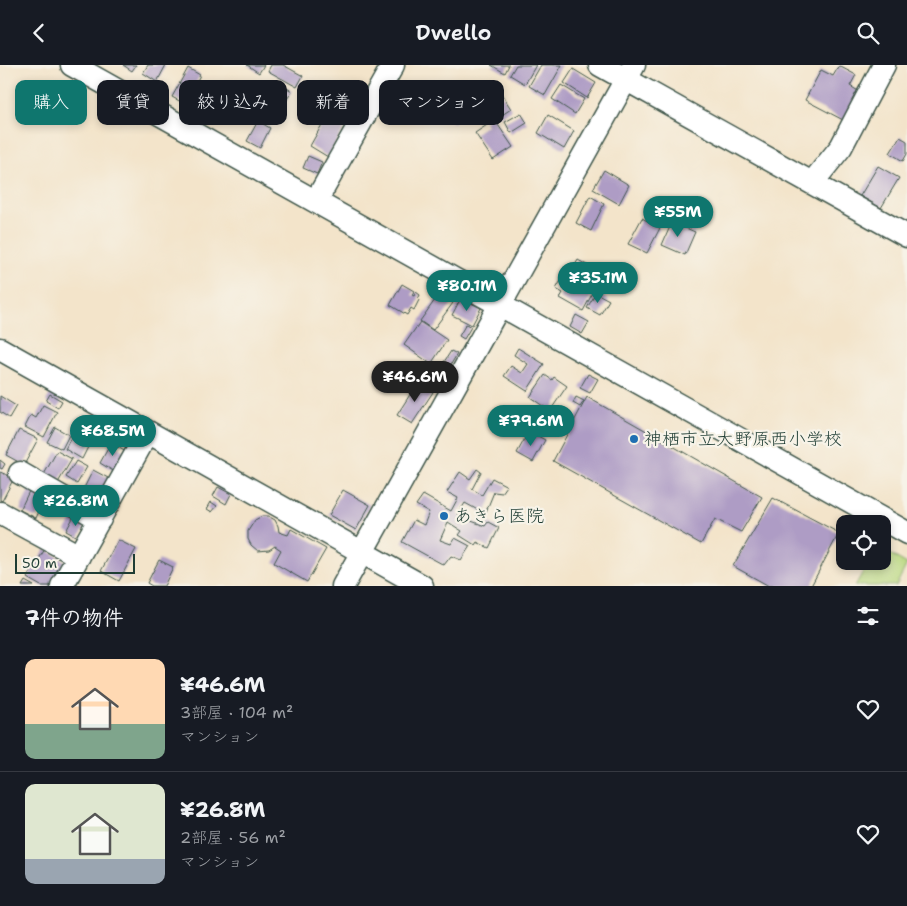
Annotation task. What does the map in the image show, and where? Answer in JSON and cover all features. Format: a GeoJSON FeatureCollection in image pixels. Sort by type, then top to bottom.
{"type":"FeatureCollection","features":[{"type":"Feature","properties":{"kind":"street"},"geometry":{"type":"LineString","coordinates":[[316,201],[392,65]]}},
{"type":"Feature","properties":{"kind":"street"},"geometry":{"type":"LineString","coordinates":[[600,65],[630,72],[812,183],[907,237]]}},
{"type":"Feature","properties":{"kind":"street"},"geometry":{"type":"LineString","coordinates":[[812,183],[841,147],[884,65]]}},
{"type":"Feature","properties":{"kind":"street"},"geometry":{"type":"LineString","coordinates":[[77,66],[907,533]]}},
{"type":"Feature","properties":{"kind":"street"},"geometry":{"type":"LineString","coordinates":[[343,586],[630,72]]}},
{"type":"Feature","properties":{"kind":"street"},"geometry":{"type":"LineString","coordinates":[[0,349],[422,586]]}},
{"type":"Feature","properties":{"kind":"street"},"geometry":{"type":"LineString","coordinates":[[62,586],[148,432]]}},
{"type":"Feature","properties":{"kind":"street"},"geometry":{"type":"LineString","coordinates":[[20,473],[100,519]]}},
{"type":"Feature","properties":{"kind":"street"},"geometry":{"type":"LineString","coordinates":[[0,513],[79,556]]}},
{"type":"Feature","properties":{"kind":"green space"},"geometry":{"type":"Polygon","coordinates":[[[891,555],[907,564],[896,586],[855,586],[864,570],[891,570],[891,555]]]}},
{"type":"Feature","properties":{"kind":"building"},"geometry":{"type":"Polygon","coordinates":[[[123,65],[136,65],[132,71],[123,65]]]}},
{"type":"Feature","properties":{"kind":"building"},"geometry":{"type":"Polygon","coordinates":[[[148,65],[166,65],[158,80],[154,80],[143,73],[148,65]]]}},
{"type":"Feature","properties":{"kind":"building"},"geometry":{"type":"Polygon","coordinates":[[[247,65],[264,65],[259,73],[247,65]]]}},
{"type":"Feature","properties":{"kind":"building"},"geometry":{"type":"Polygon","coordinates":[[[271,65],[283,65],[303,76],[301,80],[297,80],[297,87],[268,71],[271,65]]]}},
{"type":"Feature","properties":{"kind":"building"},"geometry":{"type":"Polygon","coordinates":[[[491,65],[509,65],[505,73],[491,65]]]}},
{"type":"Feature","properties":{"kind":"building"},"geometry":{"type":"Polygon","coordinates":[[[516,65],[536,65],[525,84],[510,75],[516,65]]]}},
{"type":"Feature","properties":{"kind":"building"},"geometry":{"type":"Polygon","coordinates":[[[541,65],[562,65],[545,95],[529,86],[541,65]]]}},
{"type":"Feature","properties":{"kind":"building"},"geometry":{"type":"Polygon","coordinates":[[[839,66],[856,75],[850,86],[860,92],[845,121],[805,100],[821,70],[833,76],[839,66]]]}},
{"type":"Feature","properties":{"kind":"building"},"geometry":{"type":"Polygon","coordinates":[[[188,68],[200,75],[197,80],[181,80],[188,68]]]}},
{"type":"Feature","properties":{"kind":"building"},"geometry":{"type":"Polygon","coordinates":[[[573,69],[596,83],[587,98],[564,83],[573,69]]]}},
{"type":"Feature","properties":{"kind":"building"},"geometry":{"type":"Polygon","coordinates":[[[179,84],[179,101],[172,97],[179,84]]]}},
{"type":"Feature","properties":{"kind":"building"},"geometry":{"type":"Polygon","coordinates":[[[561,85],[584,99],[575,114],[552,99],[561,85]]]}},
{"type":"Feature","properties":{"kind":"building"},"geometry":{"type":"Polygon","coordinates":[[[287,88],[292,91],[287,99],[287,88]]]}},
{"type":"Feature","properties":{"kind":"building"},"geometry":{"type":"Polygon","coordinates":[[[504,98],[511,109],[504,114],[504,98]]]}},
{"type":"Feature","properties":{"kind":"building"},"geometry":{"type":"Polygon","coordinates":[[[521,113],[527,123],[511,133],[505,122],[521,113]]]}},
{"type":"Feature","properties":{"kind":"building"},"geometry":{"type":"Polygon","coordinates":[[[548,115],[574,131],[564,149],[538,133],[548,115]]]}},
{"type":"Feature","properties":{"kind":"building"},"geometry":{"type":"Polygon","coordinates":[[[256,125],[265,125],[270,128],[260,148],[247,141],[256,125]]]}},
{"type":"Feature","properties":{"kind":"building"},"geometry":{"type":"Polygon","coordinates":[[[322,125],[346,125],[328,157],[310,146],[322,125]]]}},
{"type":"Feature","properties":{"kind":"building"},"geometry":{"type":"Polygon","coordinates":[[[487,125],[498,125],[513,147],[493,160],[475,133],[487,125]]]}},
{"type":"Feature","properties":{"kind":"building"},"geometry":{"type":"Polygon","coordinates":[[[900,137],[907,141],[907,154],[903,161],[890,153],[900,137]]]}},
{"type":"Feature","properties":{"kind":"building"},"geometry":{"type":"Polygon","coordinates":[[[308,156],[322,162],[317,174],[303,168],[308,156]]]}},
{"type":"Feature","properties":{"kind":"building"},"geometry":{"type":"Polygon","coordinates":[[[878,166],[899,178],[881,208],[860,196],[878,166]]]}},
{"type":"Feature","properties":{"kind":"building"},"geometry":{"type":"Polygon","coordinates":[[[604,170],[629,185],[619,204],[593,189],[604,170]]]}},
{"type":"Feature","properties":{"kind":"building"},"geometry":{"type":"Polygon","coordinates":[[[590,196],[604,204],[591,231],[576,223],[590,196]]]}},
{"type":"Feature","properties":{"kind":"building"},"geometry":{"type":"Polygon","coordinates":[[[642,218],[660,228],[647,253],[628,244],[642,218]]]}},
{"type":"Feature","properties":{"kind":"building"},"geometry":{"type":"Polygon","coordinates":[[[672,222],[695,232],[685,255],[662,245],[672,222]]]}},
{"type":"Feature","properties":{"kind":"building"},"geometry":{"type":"Polygon","coordinates":[[[578,260],[603,274],[583,311],[560,298],[563,293],[556,289],[563,277],[567,279],[578,260]]]}},
{"type":"Feature","properties":{"kind":"building"},"geometry":{"type":"Polygon","coordinates":[[[402,284],[414,291],[412,295],[414,296],[416,292],[420,295],[414,310],[411,308],[407,315],[390,305],[402,284]]]}},
{"type":"Feature","properties":{"kind":"building"},"geometry":{"type":"Polygon","coordinates":[[[440,293],[453,303],[433,330],[420,321],[440,293]]]}},
{"type":"Feature","properties":{"kind":"building"},"geometry":{"type":"Polygon","coordinates":[[[596,293],[609,300],[600,315],[587,308],[596,293]]]}},
{"type":"Feature","properties":{"kind":"building"},"geometry":{"type":"Polygon","coordinates":[[[461,298],[481,308],[472,325],[452,315],[461,298]]]}},
{"type":"Feature","properties":{"kind":"building"},"geometry":{"type":"Polygon","coordinates":[[[576,315],[589,322],[582,334],[570,327],[576,315]]]}},
{"type":"Feature","properties":{"kind":"building"},"geometry":{"type":"Polygon","coordinates":[[[420,322],[447,340],[431,364],[404,345],[420,322]]]}},
{"type":"Feature","properties":{"kind":"building"},"geometry":{"type":"Polygon","coordinates":[[[466,324],[471,327],[464,339],[459,336],[466,324]]]}},
{"type":"Feature","properties":{"kind":"building"},"geometry":{"type":"Polygon","coordinates":[[[518,348],[544,364],[527,391],[504,376],[511,366],[522,373],[528,364],[514,355],[518,348]]]}},
{"type":"Feature","properties":{"kind":"building"},"geometry":{"type":"Polygon","coordinates":[[[451,351],[457,354],[450,366],[444,362],[451,351]]]}},
{"type":"Feature","properties":{"kind":"building"},"geometry":{"type":"Polygon","coordinates":[[[394,367],[405,374],[396,388],[385,381],[394,367]]]}},
{"type":"Feature","properties":{"kind":"building"},"geometry":{"type":"Polygon","coordinates":[[[588,374],[598,379],[590,393],[580,388],[588,374]]]}},
{"type":"Feature","properties":{"kind":"building"},"geometry":{"type":"Polygon","coordinates":[[[545,375],[552,380],[554,377],[567,386],[550,411],[530,397],[545,375]]]}},
{"type":"Feature","properties":{"kind":"building"},"geometry":{"type":"Polygon","coordinates":[[[418,382],[433,392],[412,424],[397,415],[418,382]]]}},
{"type":"Feature","properties":{"kind":"building"},"geometry":{"type":"Polygon","coordinates":[[[50,394],[62,401],[58,408],[46,401],[50,394]]]}},
{"type":"Feature","properties":{"kind":"building"},"geometry":{"type":"Polygon","coordinates":[[[0,396],[16,406],[9,418],[0,412],[0,396]]]}},
{"type":"Feature","properties":{"kind":"building"},"geometry":{"type":"Polygon","coordinates":[[[576,397],[584,401],[580,407],[573,403],[576,397]]]}},
{"type":"Feature","properties":{"kind":"building"},"geometry":{"type":"Polygon","coordinates":[[[587,397],[762,497],[741,532],[715,519],[701,544],[553,461],[587,397]]]}},
{"type":"Feature","properties":{"kind":"building"},"geometry":{"type":"Polygon","coordinates":[[[43,405],[57,412],[44,437],[25,427],[31,415],[36,418],[43,405]]]}},
{"type":"Feature","properties":{"kind":"building"},"geometry":{"type":"Polygon","coordinates":[[[81,418],[98,427],[82,459],[65,449],[81,418]]]}},
{"type":"Feature","properties":{"kind":"building"},"geometry":{"type":"Polygon","coordinates":[[[547,419],[555,424],[546,436],[539,431],[547,419]]]}},
{"type":"Feature","properties":{"kind":"building"},"geometry":{"type":"Polygon","coordinates":[[[55,427],[69,435],[62,449],[47,442],[55,427]]]}},
{"type":"Feature","properties":{"kind":"building"},"geometry":{"type":"Polygon","coordinates":[[[19,430],[38,439],[24,465],[6,455],[19,430]]]}},
{"type":"Feature","properties":{"kind":"building"},"geometry":{"type":"Polygon","coordinates":[[[529,431],[545,440],[533,462],[517,453],[529,431]]]}},
{"type":"Feature","properties":{"kind":"building"},"geometry":{"type":"Polygon","coordinates":[[[111,443],[126,452],[115,472],[100,463],[111,443]]]}},
{"type":"Feature","properties":{"kind":"building"},"geometry":{"type":"Polygon","coordinates":[[[57,451],[72,459],[56,486],[42,478],[57,451]]]}},
{"type":"Feature","properties":{"kind":"building"},"geometry":{"type":"Polygon","coordinates":[[[0,460],[5,464],[2,469],[0,468],[0,460]]]}},
{"type":"Feature","properties":{"kind":"building"},"geometry":{"type":"Polygon","coordinates":[[[76,461],[87,467],[77,484],[66,477],[76,461]]]}},
{"type":"Feature","properties":{"kind":"building","name":"あきら医院"},"geometry":{"type":"Polygon","coordinates":[[[477,469],[481,472],[472,489],[482,495],[492,478],[507,486],[502,493],[494,492],[485,514],[465,503],[458,514],[463,518],[485,526],[488,522],[499,528],[489,548],[477,542],[475,545],[459,535],[462,531],[448,522],[440,540],[451,544],[455,538],[470,546],[461,560],[451,556],[444,565],[402,542],[414,520],[424,525],[429,512],[416,505],[423,495],[451,511],[458,498],[447,492],[460,472],[470,479],[477,469]]]}},
{"type":"Feature","properties":{"kind":"building"},"geometry":{"type":"Polygon","coordinates":[[[93,470],[110,479],[100,499],[83,490],[93,470]]]}},
{"type":"Feature","properties":{"kind":"building"},"geometry":{"type":"Polygon","coordinates":[[[0,472],[14,478],[2,501],[0,500],[0,472]]]}},
{"type":"Feature","properties":{"kind":"building"},"geometry":{"type":"Polygon","coordinates":[[[218,487],[231,494],[226,504],[213,496],[218,487]]]}},
{"type":"Feature","properties":{"kind":"building"},"geometry":{"type":"Polygon","coordinates":[[[30,489],[46,497],[36,518],[20,510],[30,489]]]}},
{"type":"Feature","properties":{"kind":"building"},"geometry":{"type":"Polygon","coordinates":[[[343,490],[370,505],[356,530],[329,515],[343,490]]]}},
{"type":"Feature","properties":{"kind":"building"},"geometry":{"type":"Polygon","coordinates":[[[773,498],[836,531],[836,539],[811,586],[769,586],[733,566],[773,498]]]}},
{"type":"Feature","properties":{"kind":"building"},"geometry":{"type":"Polygon","coordinates":[[[211,502],[217,506],[212,512],[207,509],[211,502]]]}},
{"type":"Feature","properties":{"kind":"building"},"geometry":{"type":"Polygon","coordinates":[[[74,516],[87,523],[79,538],[66,531],[74,516]]]}},
{"type":"Feature","properties":{"kind":"building"},"geometry":{"type":"Polygon","coordinates":[[[262,516],[268,516],[275,520],[279,532],[288,535],[291,529],[326,549],[307,582],[274,563],[281,550],[275,546],[269,550],[258,551],[251,545],[248,539],[248,531],[255,520],[262,516]]]}},
{"type":"Feature","properties":{"kind":"building"},"geometry":{"type":"Polygon","coordinates":[[[118,540],[136,549],[119,581],[101,571],[118,540]]]}},
{"type":"Feature","properties":{"kind":"building"},"geometry":{"type":"Polygon","coordinates":[[[45,549],[65,561],[50,586],[41,586],[27,578],[45,549]]]}},
{"type":"Feature","properties":{"kind":"building"},"geometry":{"type":"Polygon","coordinates":[[[159,560],[173,567],[164,586],[152,586],[147,583],[159,560]]]}},
{"type":"Feature","properties":{"kind":"building"},"geometry":{"type":"Polygon","coordinates":[[[25,581],[34,586],[22,586],[25,581]]]}},
{"type":"Feature","properties":{"kind":"place","name":"神栖市立大野原西小学校"},"geometry":{"type":"Point","coordinates":[634,439]}},
{"type":"Feature","properties":{"kind":"place","name":"あきら医院"},"geometry":{"type":"Point","coordinates":[444,516]}}]}
